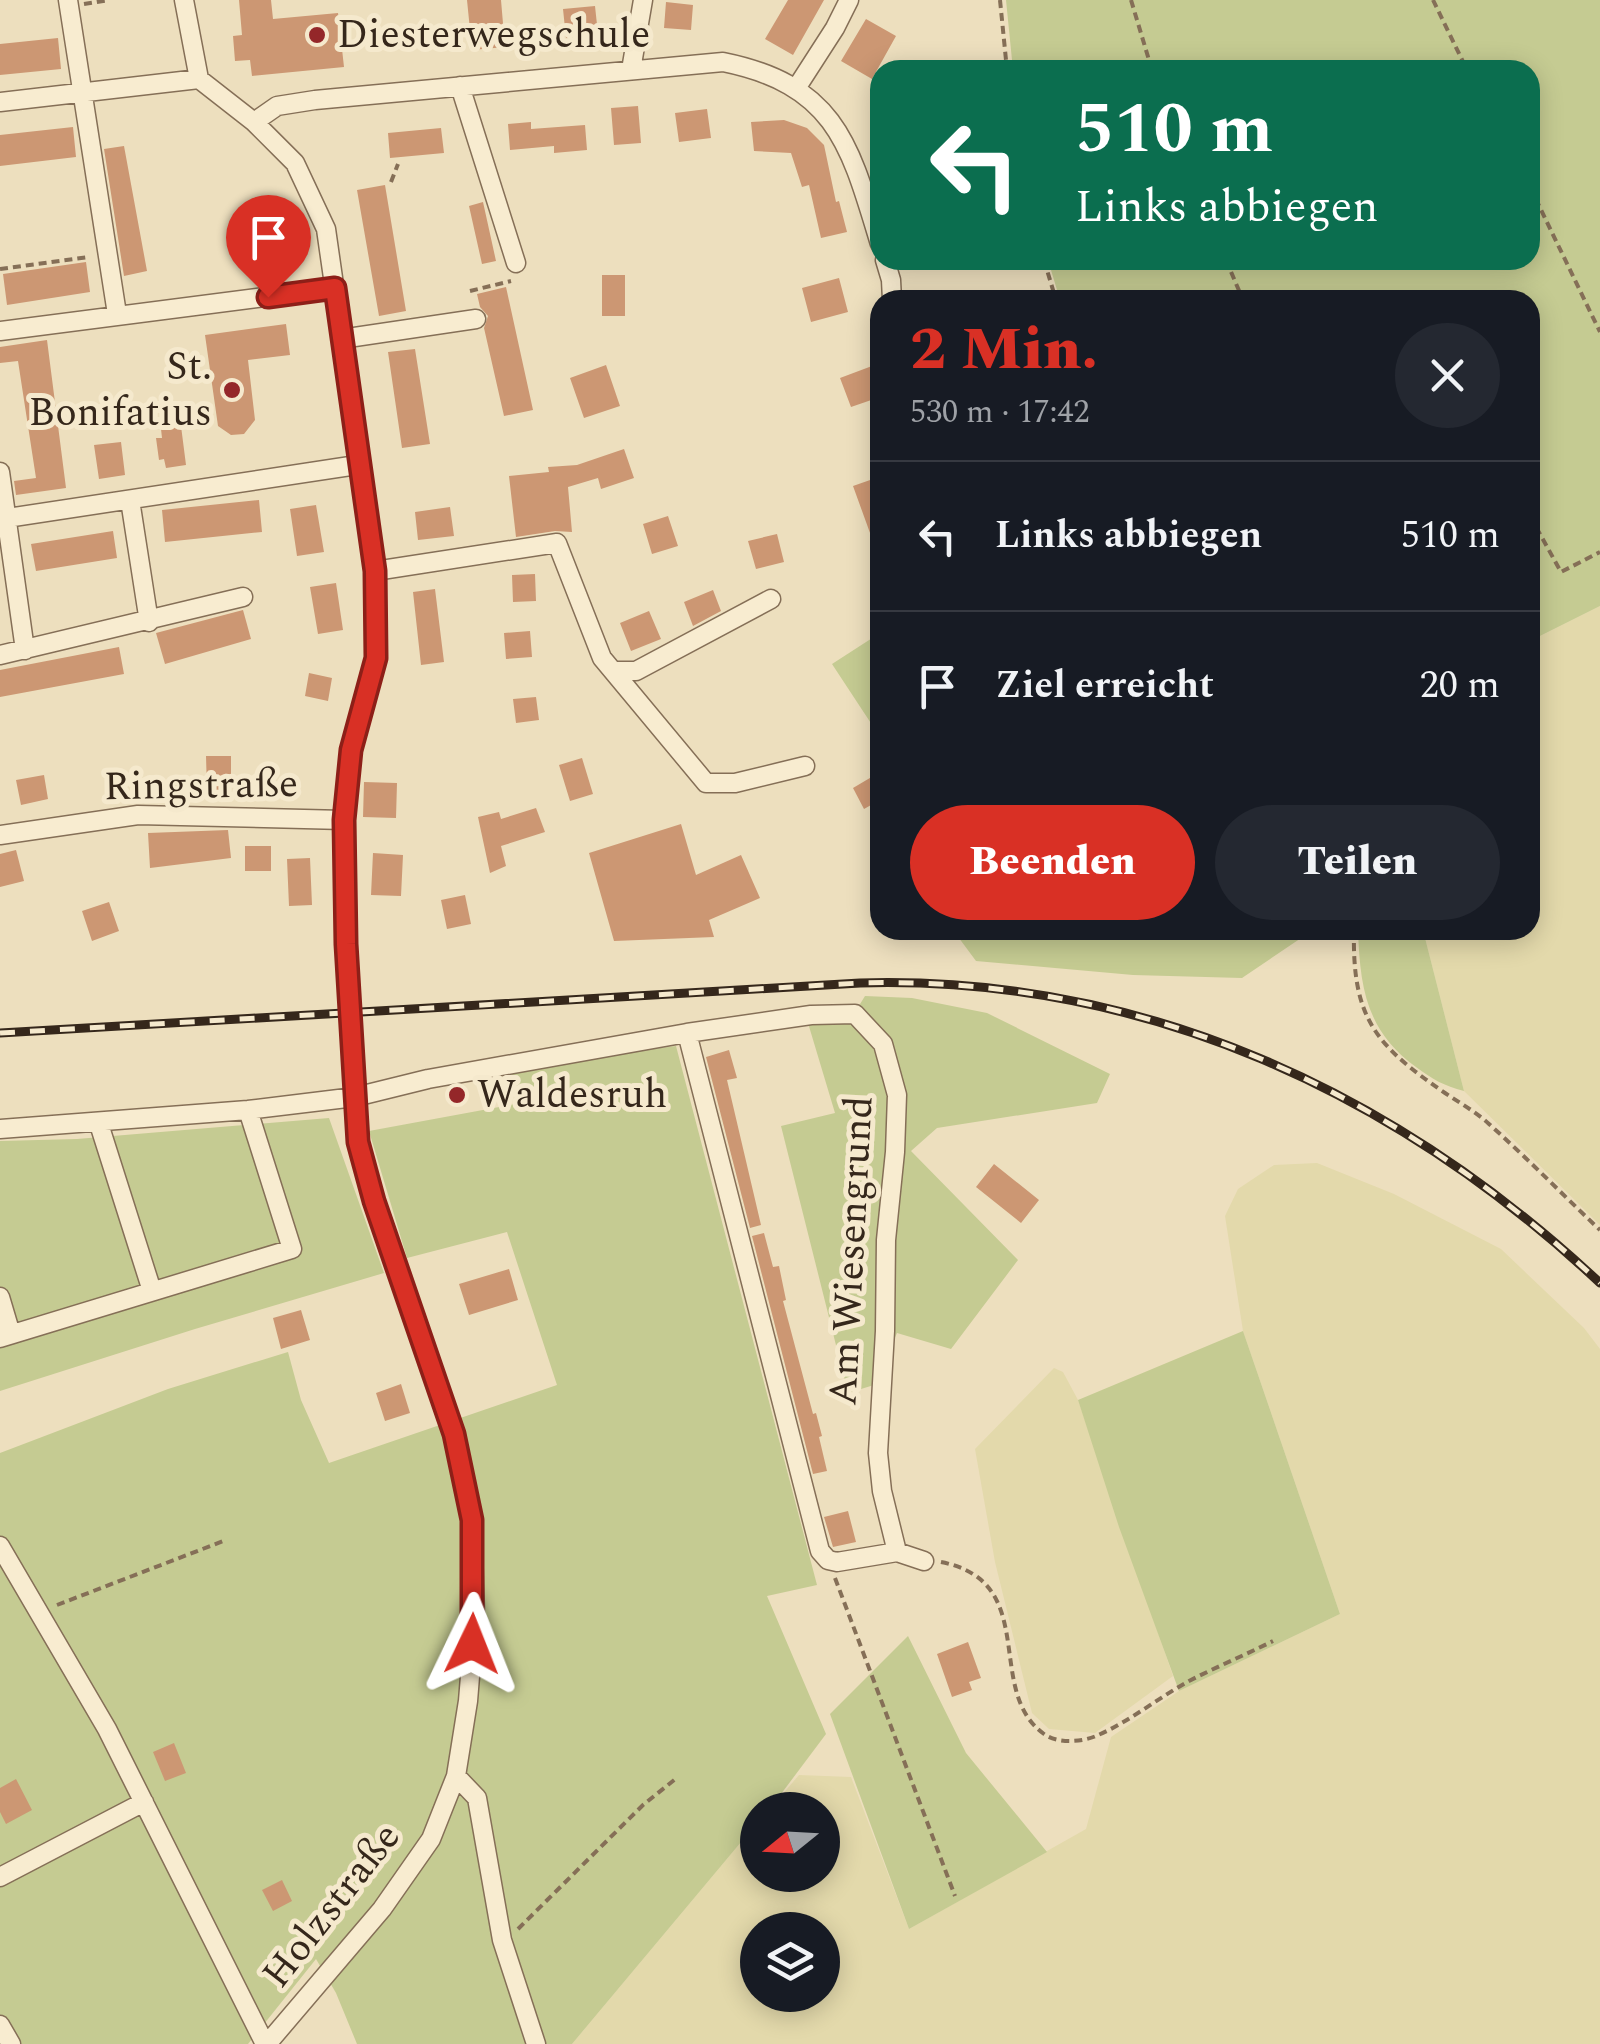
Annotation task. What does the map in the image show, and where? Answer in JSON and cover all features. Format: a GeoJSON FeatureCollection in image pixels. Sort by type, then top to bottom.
{"type":"FeatureCollection","features":[{"type":"Feature","properties":{"kind":"street"},"geometry":{"type":"LineString","coordinates":[[0,102],[200,79],[184,0]]}},
{"type":"Feature","properties":{"kind":"street"},"geometry":{"type":"LineString","coordinates":[[631,70],[643,0]]}},
{"type":"Feature","properties":{"kind":"street"},"geometry":{"type":"LineString","coordinates":[[797,88],[849,0]]}},
{"type":"Feature","properties":{"kind":"street"},"geometry":{"type":"LineString","coordinates":[[69,4],[117,314]]}},
{"type":"Feature","properties":{"kind":"street"},"geometry":{"type":"LineString","coordinates":[[254,122],[277,106],[314,100],[723,62],[759,70],[797,88],[830,121],[855,162],[870,211]]}},
{"type":"Feature","properties":{"kind":"street","name":"Holzstraße"},"geometry":{"type":"LineString","coordinates":[[200,79],[254,122],[294,163],[326,228],[375,571],[376,658],[351,750],[344,820],[346,944],[358,1142],[454,1434],[472,1520],[474,1615],[468,1700],[456,1776],[431,1838],[382,1909],[266,2044]]}},
{"type":"Feature","properties":{"kind":"street"},"geometry":{"type":"LineString","coordinates":[[460,86],[516,263]]}},
{"type":"Feature","properties":{"kind":"street"},"geometry":{"type":"LineString","coordinates":[[0,331],[335,288]]}},
{"type":"Feature","properties":{"kind":"street"},"geometry":{"type":"LineString","coordinates":[[342,340],[476,319]]}},
{"type":"Feature","properties":{"kind":"street"},"geometry":{"type":"LineString","coordinates":[[2,518],[358,465]]}},
{"type":"Feature","properties":{"kind":"street"},"geometry":{"type":"LineString","coordinates":[[0,472],[2,518],[25,650]]}},
{"type":"Feature","properties":{"kind":"street"},"geometry":{"type":"LineString","coordinates":[[130,500],[149,622]]}},
{"type":"Feature","properties":{"kind":"street"},"geometry":{"type":"LineString","coordinates":[[375,571],[556,543],[602,658],[706,783],[735,783],[805,766]]}},
{"type":"Feature","properties":{"kind":"street"},"geometry":{"type":"LineString","coordinates":[[0,655],[243,597]]}},
{"type":"Feature","properties":{"kind":"street"},"geometry":{"type":"LineString","coordinates":[[613,671],[636,670],[771,599]]}},
{"type":"Feature","properties":{"kind":"street","name":"Ringstraße"},"geometry":{"type":"LineString","coordinates":[[0,835],[138,815],[344,820]]}},
{"type":"Feature","properties":{"kind":"street","name":"Am Wiesengrund"},"geometry":{"type":"LineString","coordinates":[[0,1129],[248,1110],[354,1088],[811,1014],[855,1014],[883,1044],[897,1096],[886,1240],[878,1452],[882,1491],[897,1552]]}},
{"type":"Feature","properties":{"kind":"street","name":"Am Wiesengrund"},"geometry":{"type":"LineString","coordinates":[[687,1034],[820,1551],[828,1560]]}},
{"type":"Feature","properties":{"kind":"street"},"geometry":{"type":"LineString","coordinates":[[0,1297],[5,1336],[292,1249],[248,1110]]}},
{"type":"Feature","properties":{"kind":"street"},"geometry":{"type":"LineString","coordinates":[[100,1124],[152,1291]]}},
{"type":"Feature","properties":{"kind":"street"},"geometry":{"type":"LineString","coordinates":[[0,1546],[107,1729],[266,2044]]}},
{"type":"Feature","properties":{"kind":"street"},"geometry":{"type":"LineString","coordinates":[[828,1560],[837,1562],[897,1552],[924,1561]]}},
{"type":"Feature","properties":{"kind":"street"},"geometry":{"type":"LineString","coordinates":[[456,1776],[478,1798],[502,1940],[536,2044]]}},
{"type":"Feature","properties":{"kind":"street"},"geometry":{"type":"LineString","coordinates":[[0,1876],[144,1802]]}},
{"type":"Feature","properties":{"kind":"street"},"geometry":{"type":"LineString","coordinates":[[0,2024],[12,2044]]}},
{"type":"Feature","properties":{"kind":"path"},"geometry":{"type":"LineString","coordinates":[[69,4],[109,0]]}},
{"type":"Feature","properties":{"kind":"path"},"geometry":{"type":"LineString","coordinates":[[1000,0],[1006,60]]}},
{"type":"Feature","properties":{"kind":"path"},"geometry":{"type":"LineString","coordinates":[[1131,0],[1149,60]]}},
{"type":"Feature","properties":{"kind":"path"},"geometry":{"type":"LineString","coordinates":[[1433,0],[1463,60]]}},
{"type":"Feature","properties":{"kind":"path"},"geometry":{"type":"LineString","coordinates":[[392,182],[398,164]]}},
{"type":"Feature","properties":{"kind":"path"},"geometry":{"type":"LineString","coordinates":[[1540,208],[1600,332]]}},
{"type":"Feature","properties":{"kind":"path"},"geometry":{"type":"LineString","coordinates":[[0,270],[108,254]]}},
{"type":"Feature","properties":{"kind":"path"},"geometry":{"type":"LineString","coordinates":[[470,291],[512,281],[516,263]]}},
{"type":"Feature","properties":{"kind":"path"},"geometry":{"type":"LineString","coordinates":[[1540,534],[1561,572],[1600,552]]}},
{"type":"Feature","properties":{"kind":"path"},"geometry":{"type":"LineString","coordinates":[[1354,940],[1356,981],[1364,1010],[1378,1036],[1398,1060],[1487,1122],[1600,1230]]}},
{"type":"Feature","properties":{"kind":"path"},"geometry":{"type":"LineString","coordinates":[[38,1612],[226,1540]]}},
{"type":"Feature","properties":{"kind":"path"},"geometry":{"type":"LineString","coordinates":[[828,1560],[955,1896]]}},
{"type":"Feature","properties":{"kind":"path"},"geometry":{"type":"LineString","coordinates":[[924,1561],[966,1569],[984,1580],[997,1598],[1022,1704],[1046,1736],[1069,1741],[1094,1738],[1188,1682],[1272,1642]]}},
{"type":"Feature","properties":{"kind":"path"},"geometry":{"type":"LineString","coordinates":[[502,1940],[643,1804],[678,1777]]}},
{"type":"Feature","properties":{"kind":"shaded area"},"geometry":{"type":"Polygon","coordinates":[[[1600,606],[1600,1225],[1464,1091],[1426,940],[1540,940],[1540,636],[1600,606]]]}},
{"type":"Feature","properties":{"kind":"shaded area"},"geometry":{"type":"Polygon","coordinates":[[[1317,1163],[1394,1194],[1501,1249],[1584,1328],[1600,1349],[1600,2044],[572,2044],[740,1843],[740,1892],[840,1892],[840,1792],[784,1792],[799,1775],[851,1777],[909,1929],[1086,1829],[1111,1737],[1179,1691],[1340,1614],[1243,1331],[1225,1216],[1238,1189],[1274,1165],[1317,1163]]]}},
{"type":"Feature","properties":{"kind":"shaded area"},"geometry":{"type":"Polygon","coordinates":[[[1054,1368],[1063,1372],[1078,1400],[1173,1676],[1095,1733],[1049,1729],[1032,1713],[995,1562],[975,1449],[1054,1368]]]}},
{"type":"Feature","properties":{"kind":"green space"},"geometry":{"type":"Polygon","coordinates":[[[1006,0],[1600,0],[1600,606],[1540,636],[1540,290],[1057,290],[1051,270],[1540,270],[1540,60],[1012,60],[1006,0]]]}},
{"type":"Feature","properties":{"kind":"green space"},"geometry":{"type":"Polygon","coordinates":[[[870,639],[870,722],[832,664],[870,639]]]}},
{"type":"Feature","properties":{"kind":"green space"},"geometry":{"type":"Polygon","coordinates":[[[960,940],[1298,940],[1242,978],[1133,975],[976,961],[960,940]]]}},
{"type":"Feature","properties":{"kind":"green space"},"geometry":{"type":"Polygon","coordinates":[[[1359,940],[1426,940],[1464,1091],[1427,1075],[1386,1038],[1369,1006],[1359,940]]]}},
{"type":"Feature","properties":{"kind":"green space"},"geometry":{"type":"Polygon","coordinates":[[[865,996],[912,998],[987,1013],[1110,1074],[1097,1103],[937,1128],[911,1151],[1018,1260],[951,1349],[897,1333],[874,1385],[848,1393],[781,1126],[835,1113],[808,1023],[849,1022],[865,996]]]}},
{"type":"Feature","properties":{"kind":"green space"},"geometry":{"type":"Polygon","coordinates":[[[676,1046],[817,1585],[767,1596],[826,1734],[782,1792],[740,1792],[740,1843],[572,2044],[357,2044],[336,1993],[316,1959],[248,2044],[0,2044],[0,1453],[168,1389],[288,1352],[301,1400],[329,1463],[557,1385],[507,1232],[407,1258],[369,1131],[515,1104],[511,1067],[676,1046]]]}},
{"type":"Feature","properties":{"kind":"green space"},"geometry":{"type":"Polygon","coordinates":[[[329,1118],[384,1273],[0,1391],[0,1141],[77,1139],[329,1118]]]}},
{"type":"Feature","properties":{"kind":"green space"},"geometry":{"type":"Polygon","coordinates":[[[1243,1331],[1340,1614],[1179,1691],[1078,1400],[1243,1331]]]}},
{"type":"Feature","properties":{"kind":"green space"},"geometry":{"type":"Polygon","coordinates":[[[908,1636],[966,1753],[1047,1852],[909,1929],[830,1714],[908,1636]]]}},
{"type":"Feature","properties":{"kind":"building"},"geometry":{"type":"Polygon","coordinates":[[[239,0],[271,0],[273,19],[338,13],[344,67],[252,76],[250,60],[235,61],[233,36],[242,35],[239,0]]]}},
{"type":"Feature","properties":{"kind":"building"},"geometry":{"type":"Polygon","coordinates":[[[467,0],[501,0],[505,47],[472,50],[467,0]]]}},
{"type":"Feature","properties":{"kind":"building"},"geometry":{"type":"Polygon","coordinates":[[[788,0],[824,0],[793,55],[765,39],[788,0]]]}},
{"type":"Feature","properties":{"kind":"building"},"geometry":{"type":"Polygon","coordinates":[[[666,2],[693,5],[691,30],[664,28],[666,2]]]}},
{"type":"Feature","properties":{"kind":"building"},"geometry":{"type":"Polygon","coordinates":[[[595,6],[598,34],[566,38],[563,9],[595,6]]]}},
{"type":"Feature","properties":{"kind":"building"},"geometry":{"type":"Polygon","coordinates":[[[866,19],[896,36],[883,60],[870,60],[870,78],[841,61],[866,19]]]}},
{"type":"Feature","properties":{"kind":"building"},"geometry":{"type":"Polygon","coordinates":[[[58,38],[61,69],[0,75],[0,44],[58,38]]]}},
{"type":"Feature","properties":{"kind":"building"},"geometry":{"type":"Polygon","coordinates":[[[638,106],[641,143],[614,145],[611,108],[638,106]]]}},
{"type":"Feature","properties":{"kind":"building"},"geometry":{"type":"Polygon","coordinates":[[[707,109],[711,138],[679,142],[675,113],[707,109]]]}},
{"type":"Feature","properties":{"kind":"building"},"geometry":{"type":"Polygon","coordinates":[[[784,120],[807,128],[824,145],[847,232],[821,238],[809,185],[802,187],[791,153],[754,151],[751,122],[784,120]]]}},
{"type":"Feature","properties":{"kind":"building"},"geometry":{"type":"Polygon","coordinates":[[[531,122],[531,129],[585,125],[587,150],[554,153],[554,146],[510,150],[508,124],[531,122]]]}},
{"type":"Feature","properties":{"kind":"building"},"geometry":{"type":"Polygon","coordinates":[[[73,127],[76,157],[0,166],[0,135],[73,127]]]}},
{"type":"Feature","properties":{"kind":"building"},"geometry":{"type":"Polygon","coordinates":[[[441,128],[444,153],[390,158],[388,133],[441,128]]]}},
{"type":"Feature","properties":{"kind":"building"},"geometry":{"type":"Polygon","coordinates":[[[124,146],[147,271],[124,276],[104,149],[124,146]]]}},
{"type":"Feature","properties":{"kind":"building"},"geometry":{"type":"Polygon","coordinates":[[[385,185],[406,311],[379,316],[357,190],[385,185]]]}},
{"type":"Feature","properties":{"kind":"building"},"geometry":{"type":"Polygon","coordinates":[[[483,202],[496,261],[482,264],[469,206],[483,202]]]}},
{"type":"Feature","properties":{"kind":"building"},"geometry":{"type":"Polygon","coordinates":[[[86,262],[90,292],[7,305],[3,274],[86,262]]]}},
{"type":"Feature","properties":{"kind":"building"},"geometry":{"type":"Polygon","coordinates":[[[602,275],[625,275],[625,316],[602,316],[602,275]]]}},
{"type":"Feature","properties":{"kind":"building"},"geometry":{"type":"Polygon","coordinates":[[[839,278],[848,312],[811,322],[802,288],[839,278]]]}},
{"type":"Feature","properties":{"kind":"building"},"geometry":{"type":"Polygon","coordinates":[[[506,287],[533,410],[504,416],[484,328],[488,316],[480,307],[477,294],[506,287]]]}},
{"type":"Feature","properties":{"kind":"building","name":"St. Bonifatius"},"geometry":{"type":"Polygon","coordinates":[[[286,324],[290,355],[248,360],[255,420],[244,434],[231,435],[218,426],[205,335],[286,324]]]}},
{"type":"Feature","properties":{"kind":"building"},"geometry":{"type":"Polygon","coordinates":[[[47,340],[66,488],[16,495],[14,481],[36,478],[18,361],[0,363],[0,347],[47,340]]]}},
{"type":"Feature","properties":{"kind":"building"},"geometry":{"type":"Polygon","coordinates":[[[415,349],[430,444],[402,448],[388,352],[415,349]]]}},
{"type":"Feature","properties":{"kind":"building"},"geometry":{"type":"Polygon","coordinates":[[[606,365],[620,406],[584,418],[570,378],[606,365]]]}},
{"type":"Feature","properties":{"kind":"building"},"geometry":{"type":"Polygon","coordinates":[[[870,367],[870,400],[851,407],[840,378],[870,367]]]}},
{"type":"Feature","properties":{"kind":"building"},"geometry":{"type":"Polygon","coordinates":[[[181,426],[186,465],[166,468],[164,459],[159,460],[156,438],[162,438],[161,429],[181,426]]]}},
{"type":"Feature","properties":{"kind":"building"},"geometry":{"type":"Polygon","coordinates":[[[121,442],[125,475],[99,479],[94,445],[121,442]]]}},
{"type":"Feature","properties":{"kind":"building"},"geometry":{"type":"Polygon","coordinates":[[[624,449],[634,478],[601,489],[598,478],[568,487],[572,532],[516,537],[509,476],[549,472],[548,467],[577,465],[624,449]]]}},
{"type":"Feature","properties":{"kind":"building"},"geometry":{"type":"Polygon","coordinates":[[[870,480],[870,533],[853,486],[870,480]]]}},
{"type":"Feature","properties":{"kind":"building"},"geometry":{"type":"Polygon","coordinates":[[[259,500],[262,532],[165,542],[162,510],[259,500]]]}},
{"type":"Feature","properties":{"kind":"building"},"geometry":{"type":"Polygon","coordinates":[[[316,505],[324,552],[297,556],[290,509],[316,505]]]}},
{"type":"Feature","properties":{"kind":"building"},"geometry":{"type":"Polygon","coordinates":[[[450,507],[454,536],[418,540],[415,512],[450,507]]]}},
{"type":"Feature","properties":{"kind":"building"},"geometry":{"type":"Polygon","coordinates":[[[668,516],[678,546],[652,554],[643,524],[668,516]]]}},
{"type":"Feature","properties":{"kind":"building"},"geometry":{"type":"Polygon","coordinates":[[[113,531],[117,558],[36,571],[31,544],[113,531]]]}},
{"type":"Feature","properties":{"kind":"building"},"geometry":{"type":"Polygon","coordinates":[[[777,534],[784,562],[756,569],[748,541],[777,534]]]}},
{"type":"Feature","properties":{"kind":"building"},"geometry":{"type":"Polygon","coordinates":[[[535,574],[536,601],[513,602],[512,575],[535,574]]]}},
{"type":"Feature","properties":{"kind":"building"},"geometry":{"type":"Polygon","coordinates":[[[336,583],[343,630],[318,634],[310,587],[336,583]]]}},
{"type":"Feature","properties":{"kind":"building"},"geometry":{"type":"Polygon","coordinates":[[[435,589],[444,662],[421,665],[413,592],[435,589]]]}},
{"type":"Feature","properties":{"kind":"building"},"geometry":{"type":"Polygon","coordinates":[[[713,590],[721,611],[693,626],[684,602],[713,590]]]}},
{"type":"Feature","properties":{"kind":"building"},"geometry":{"type":"Polygon","coordinates":[[[243,610],[251,639],[165,664],[156,633],[243,610]]]}},
{"type":"Feature","properties":{"kind":"building"},"geometry":{"type":"Polygon","coordinates":[[[649,611],[661,639],[631,651],[620,623],[649,611]]]}},
{"type":"Feature","properties":{"kind":"building"},"geometry":{"type":"Polygon","coordinates":[[[530,631],[532,657],[506,659],[504,633],[530,631]]]}},
{"type":"Feature","properties":{"kind":"building"},"geometry":{"type":"Polygon","coordinates":[[[119,647],[124,674],[0,697],[0,670],[119,647]]]}},
{"type":"Feature","properties":{"kind":"building"},"geometry":{"type":"Polygon","coordinates":[[[309,673],[332,678],[328,701],[305,696],[309,673]]]}},
{"type":"Feature","properties":{"kind":"building"},"geometry":{"type":"Polygon","coordinates":[[[536,697],[539,720],[516,723],[513,699],[536,697]]]}},
{"type":"Feature","properties":{"kind":"building"},"geometry":{"type":"Polygon","coordinates":[[[206,756],[231,756],[231,790],[207,790],[206,756]]]}},
{"type":"Feature","properties":{"kind":"building"},"geometry":{"type":"Polygon","coordinates":[[[582,758],[593,794],[570,801],[559,765],[582,758]]]}},
{"type":"Feature","properties":{"kind":"building"},"geometry":{"type":"Polygon","coordinates":[[[44,775],[48,799],[21,805],[16,780],[44,775]]]}},
{"type":"Feature","properties":{"kind":"building"},"geometry":{"type":"Polygon","coordinates":[[[870,778],[870,806],[864,809],[853,788],[870,778]]]}},
{"type":"Feature","properties":{"kind":"building"},"geometry":{"type":"Polygon","coordinates":[[[364,782],[397,783],[396,818],[363,817],[364,782]]]}},
{"type":"Feature","properties":{"kind":"building"},"geometry":{"type":"Polygon","coordinates":[[[536,808],[545,832],[501,846],[506,866],[490,873],[478,817],[499,812],[501,819],[536,808]]]}},
{"type":"Feature","properties":{"kind":"building"},"geometry":{"type":"Polygon","coordinates":[[[681,824],[696,875],[741,855],[760,898],[709,920],[714,937],[614,941],[589,853],[681,824]]]}},
{"type":"Feature","properties":{"kind":"building"},"geometry":{"type":"Polygon","coordinates":[[[228,830],[231,858],[150,868],[148,833],[228,830]]]}},
{"type":"Feature","properties":{"kind":"building"},"geometry":{"type":"Polygon","coordinates":[[[245,846],[271,846],[271,871],[245,871],[245,846]]]}},
{"type":"Feature","properties":{"kind":"building"},"geometry":{"type":"Polygon","coordinates":[[[16,850],[24,881],[0,887],[0,854],[16,850]]]}},
{"type":"Feature","properties":{"kind":"building"},"geometry":{"type":"Polygon","coordinates":[[[373,853],[403,855],[401,896],[371,895],[373,853]]]}},
{"type":"Feature","properties":{"kind":"building"},"geometry":{"type":"Polygon","coordinates":[[[310,858],[312,905],[289,906],[287,859],[310,858]]]}},
{"type":"Feature","properties":{"kind":"building"},"geometry":{"type":"Polygon","coordinates":[[[465,895],[471,924],[447,929],[441,900],[465,895]]]}},
{"type":"Feature","properties":{"kind":"building"},"geometry":{"type":"Polygon","coordinates":[[[109,902],[119,931],[92,941],[82,911],[109,902]]]}},
{"type":"Feature","properties":{"kind":"building"},"geometry":{"type":"Polygon","coordinates":[[[729,1050],[737,1078],[727,1080],[761,1225],[750,1228],[706,1057],[729,1050]]]}},
{"type":"Feature","properties":{"kind":"building"},"geometry":{"type":"Polygon","coordinates":[[[994,1164],[1039,1200],[1021,1223],[976,1187],[994,1164]]]}},
{"type":"Feature","properties":{"kind":"building"},"geometry":{"type":"Polygon","coordinates":[[[764,1233],[773,1267],[779,1266],[786,1300],[783,1301],[822,1436],[819,1437],[827,1471],[813,1474],[752,1236],[764,1233]]]}},
{"type":"Feature","properties":{"kind":"building"},"geometry":{"type":"Polygon","coordinates":[[[509,1269],[518,1300],[469,1315],[459,1284],[509,1269]]]}},
{"type":"Feature","properties":{"kind":"building"},"geometry":{"type":"Polygon","coordinates":[[[301,1310],[310,1340],[281,1349],[273,1318],[301,1310]]]}},
{"type":"Feature","properties":{"kind":"building"},"geometry":{"type":"Polygon","coordinates":[[[401,1384],[410,1413],[385,1421],[376,1393],[401,1384]]]}},
{"type":"Feature","properties":{"kind":"building"},"geometry":{"type":"Polygon","coordinates":[[[848,1511],[856,1542],[833,1547],[824,1517],[848,1511]]]}},
{"type":"Feature","properties":{"kind":"building"},"geometry":{"type":"Polygon","coordinates":[[[968,1642],[981,1678],[969,1682],[972,1690],[952,1697],[937,1654],[968,1642]]]}},
{"type":"Feature","properties":{"kind":"building"},"geometry":{"type":"Polygon","coordinates":[[[174,1743],[186,1773],[165,1781],[153,1752],[174,1743]]]}},
{"type":"Feature","properties":{"kind":"building"},"geometry":{"type":"Polygon","coordinates":[[[16,1779],[32,1810],[6,1824],[0,1812],[0,1788],[16,1779]]]}},
{"type":"Feature","properties":{"kind":"building"},"geometry":{"type":"Polygon","coordinates":[[[282,1880],[292,1901],[273,1911],[262,1890],[282,1880]]]}},
{"type":"Feature","properties":{"kind":"railway"},"geometry":{"type":"LineString","coordinates":[[0,1033],[860,983],[965,986],[1067,1000],[1165,1024],[1260,1058],[1351,1102],[1438,1154],[1521,1215],[1600,1283]]}},
{"type":"Feature","properties":{"kind":"place","name":"Diesterwegschule"},"geometry":{"type":"Point","coordinates":[317,35]}},
{"type":"Feature","properties":{"kind":"place","name":"St. Bonifatius"},"geometry":{"type":"Point","coordinates":[232,390]}},
{"type":"Feature","properties":{"kind":"place","name":"Waldesruh"},"geometry":{"type":"Point","coordinates":[457,1095]}},
{"type":"Feature","properties":{"kind":"route"},"geometry":{"type":"LineString","coordinates":[[268,297],[335,288],[375,571],[376,658],[351,750],[344,820],[346,944],[358,1142],[374,1201],[454,1434],[472,1520],[472,1644]]}}]}
